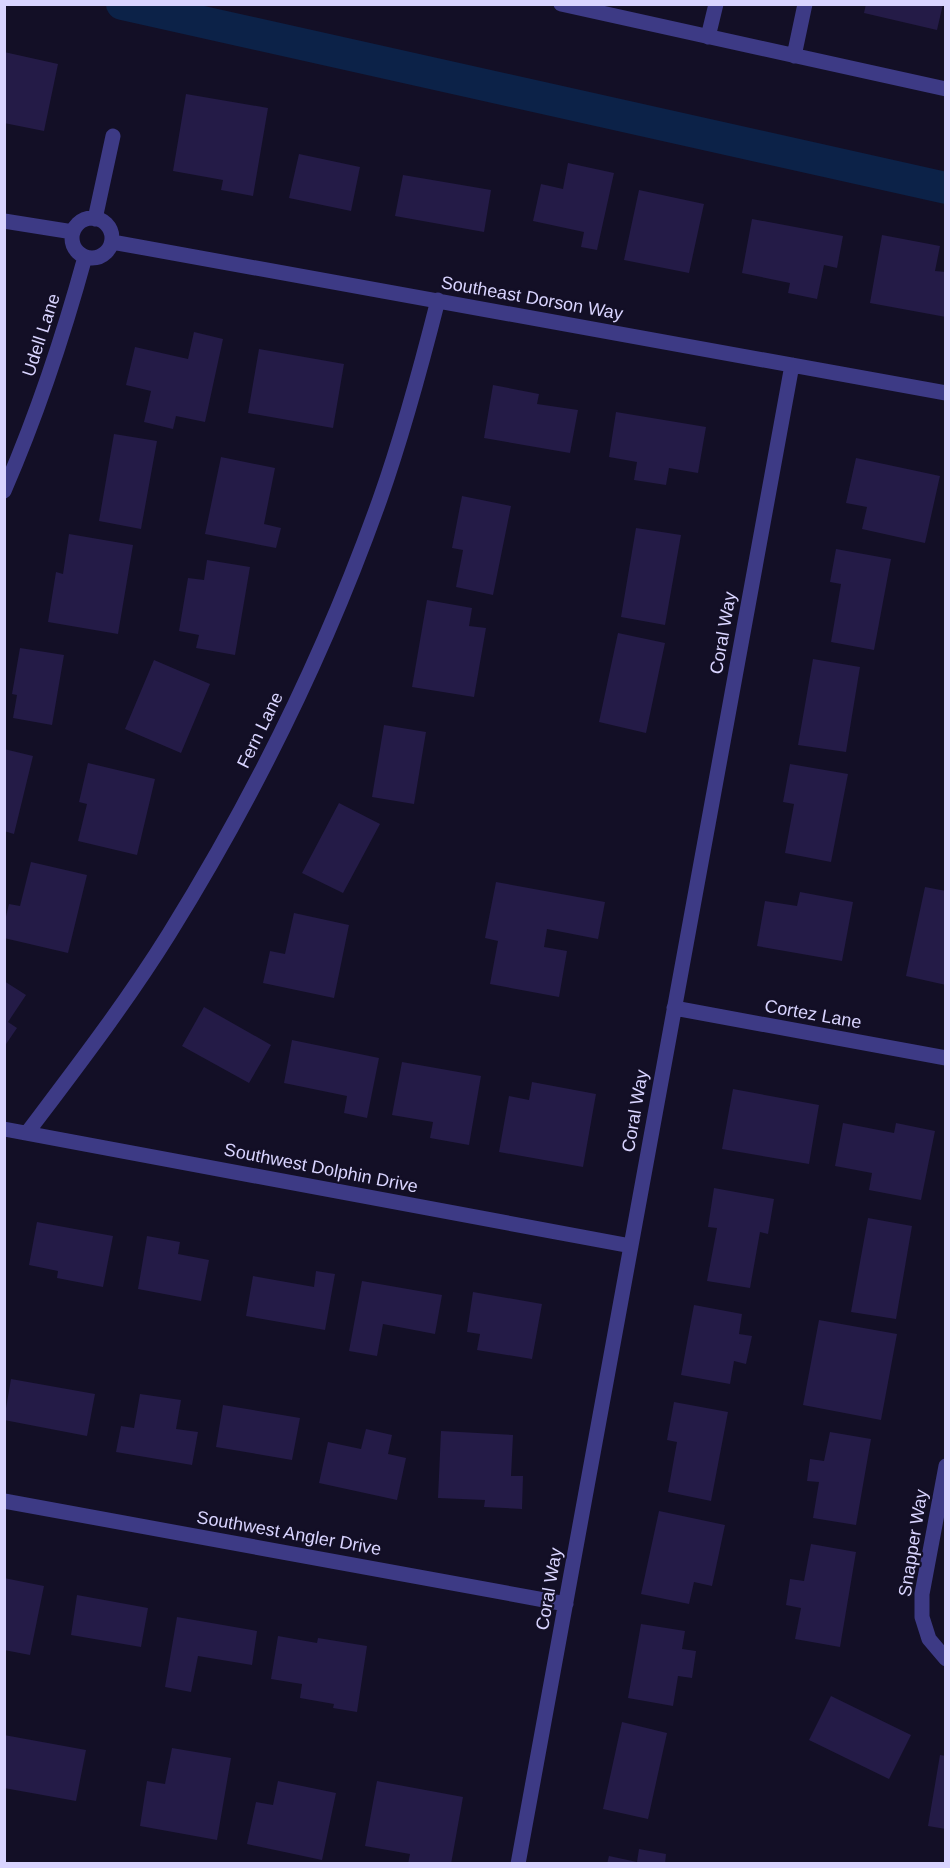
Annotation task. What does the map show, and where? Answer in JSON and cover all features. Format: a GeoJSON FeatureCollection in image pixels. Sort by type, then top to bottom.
{"type":"FeatureCollection","features":[{"type":"Feature","properties":{"kind":"street"},"geometry":{"type":"LineString","coordinates":[[561,4],[945,89]]}},
{"type":"Feature","properties":{"kind":"street"},"geometry":{"type":"LineString","coordinates":[[708,37],[716,4]]}},
{"type":"Feature","properties":{"kind":"street"},"geometry":{"type":"LineString","coordinates":[[794,56],[805,4]]}},
{"type":"Feature","properties":{"kind":"street"},"geometry":{"type":"LineString","coordinates":[[95,219],[113,136]]}},
{"type":"Feature","properties":{"kind":"street"},"geometry":{"type":"LineString","coordinates":[[95,219],[101,221],[110,230],[112,242],[109,249],[99,257],[85,257],[76,250],[73,244],[73,232],[84,220],[95,219]]}},
{"type":"Feature","properties":{"kind":"street"},"geometry":{"type":"LineString","coordinates":[[4,221],[73,232]]}},
{"type":"Feature","properties":{"kind":"street","name":"Southeast Dorson Way"},"geometry":{"type":"LineString","coordinates":[[112,242],[945,393]]}},
{"type":"Feature","properties":{"kind":"street","name":"Udell Lane"},"geometry":{"type":"LineString","coordinates":[[4,491],[24,445],[62,340],[85,257]]}},
{"type":"Feature","properties":{"kind":"street","name":"Fern Lane"},"geometry":{"type":"LineString","coordinates":[[27,1133],[100,1036],[168,935],[231,831],[287,722],[336,612],[380,498],[417,382],[438,300]]}},
{"type":"Feature","properties":{"kind":"street","name":"Coral Way"},"geometry":{"type":"LineString","coordinates":[[518,1863],[792,365]]}},
{"type":"Feature","properties":{"kind":"street","name":"Cortez Lane"},"geometry":{"type":"LineString","coordinates":[[674,1008],[945,1058]]}},
{"type":"Feature","properties":{"kind":"street","name":"Southwest Dolphin Drive"},"geometry":{"type":"LineString","coordinates":[[4,1129],[631,1246]]}},
{"type":"Feature","properties":{"kind":"street","name":"Snapper Way"},"geometry":{"type":"LineString","coordinates":[[944,1658],[929,1639],[922,1617],[922,1594],[945,1466]]}},
{"type":"Feature","properties":{"kind":"street","name":"Southwest Angler Drive"},"geometry":{"type":"LineString","coordinates":[[4,1501],[566,1604]]}},
{"type":"Feature","properties":{"kind":"building"},"geometry":{"type":"Polygon","coordinates":[[[866,4],[943,4],[937,30],[864,13],[866,4]]]}},
{"type":"Feature","properties":{"kind":"building"},"geometry":{"type":"Polygon","coordinates":[[[4,52],[58,64],[44,131],[4,123],[4,52]]]}},
{"type":"Feature","properties":{"kind":"building"},"geometry":{"type":"Polygon","coordinates":[[[186,94],[268,108],[253,196],[221,190],[223,180],[173,171],[186,94]]]}},
{"type":"Feature","properties":{"kind":"building"},"geometry":{"type":"Polygon","coordinates":[[[299,154],[360,167],[351,211],[289,198],[299,154]]]}},
{"type":"Feature","properties":{"kind":"building"},"geometry":{"type":"Polygon","coordinates":[[[568,163],[614,173],[597,250],[581,247],[584,232],[533,221],[541,184],[563,189],[568,163]]]}},
{"type":"Feature","properties":{"kind":"building"},"geometry":{"type":"Polygon","coordinates":[[[403,175],[491,190],[484,232],[395,216],[403,175]]]}},
{"type":"Feature","properties":{"kind":"building"},"geometry":{"type":"Polygon","coordinates":[[[639,190],[704,204],[689,273],[624,260],[639,190]]]}},
{"type":"Feature","properties":{"kind":"building"},"geometry":{"type":"Polygon","coordinates":[[[752,219],[843,236],[837,268],[824,265],[817,299],[788,293],[790,283],[742,273],[752,219]]]}},
{"type":"Feature","properties":{"kind":"building"},"geometry":{"type":"Polygon","coordinates":[[[882,235],[940,246],[935,271],[946,272],[946,317],[870,303],[882,235]]]}},
{"type":"Feature","properties":{"kind":"building"},"geometry":{"type":"Polygon","coordinates":[[[194,332],[223,339],[205,422],[176,416],[173,429],[144,422],[151,391],[126,385],[135,347],[188,359],[194,332]]]}},
{"type":"Feature","properties":{"kind":"building"},"geometry":{"type":"Polygon","coordinates":[[[259,349],[344,364],[333,428],[248,413],[259,349]]]}},
{"type":"Feature","properties":{"kind":"building"},"geometry":{"type":"Polygon","coordinates":[[[493,385],[539,394],[537,404],[578,410],[570,453],[484,438],[493,385]]]}},
{"type":"Feature","properties":{"kind":"building"},"geometry":{"type":"Polygon","coordinates":[[[616,412],[706,427],[698,473],[669,468],[666,485],[634,480],[637,462],[609,457],[616,412]]]}},
{"type":"Feature","properties":{"kind":"building"},"geometry":{"type":"Polygon","coordinates":[[[114,434],[157,441],[141,529],[99,521],[114,434]]]}},
{"type":"Feature","properties":{"kind":"building"},"geometry":{"type":"Polygon","coordinates":[[[221,457],[275,468],[264,524],[281,528],[276,548],[205,534],[221,457]]]}},
{"type":"Feature","properties":{"kind":"building"},"geometry":{"type":"Polygon","coordinates":[[[856,458],[940,476],[925,543],[862,529],[867,507],[846,503],[856,458]]]}},
{"type":"Feature","properties":{"kind":"building"},"geometry":{"type":"Polygon","coordinates":[[[462,496],[511,506],[493,595],[456,587],[463,550],[452,548],[462,496]]]}},
{"type":"Feature","properties":{"kind":"building"},"geometry":{"type":"Polygon","coordinates":[[[636,528],[681,535],[665,625],[621,617],[636,528]]]}},
{"type":"Feature","properties":{"kind":"building"},"geometry":{"type":"Polygon","coordinates":[[[69,534],[133,545],[118,634],[48,622],[56,572],[63,574],[69,534]]]}},
{"type":"Feature","properties":{"kind":"building"},"geometry":{"type":"Polygon","coordinates":[[[836,549],[891,559],[874,650],[831,642],[841,584],[830,582],[836,549]]]}},
{"type":"Feature","properties":{"kind":"building"},"geometry":{"type":"Polygon","coordinates":[[[207,560],[250,567],[235,655],[196,648],[199,635],[179,631],[188,578],[204,580],[207,560]]]}},
{"type":"Feature","properties":{"kind":"building"},"geometry":{"type":"Polygon","coordinates":[[[427,600],[472,608],[469,626],[486,628],[474,697],[412,687],[427,600]]]}},
{"type":"Feature","properties":{"kind":"building"},"geometry":{"type":"Polygon","coordinates":[[[618,633],[665,643],[646,733],[599,722],[618,633]]]}},
{"type":"Feature","properties":{"kind":"building"},"geometry":{"type":"Polygon","coordinates":[[[20,648],[64,655],[52,725],[13,718],[17,695],[12,694],[20,648]]]}},
{"type":"Feature","properties":{"kind":"building"},"geometry":{"type":"Polygon","coordinates":[[[813,659],[860,667],[846,752],[798,745],[813,659]]]}},
{"type":"Feature","properties":{"kind":"building"},"geometry":{"type":"Polygon","coordinates":[[[154,660],[210,684],[181,753],[125,729],[154,660]]]}},
{"type":"Feature","properties":{"kind":"building"},"geometry":{"type":"Polygon","coordinates":[[[384,725],[426,732],[414,804],[372,797],[384,725]]]}},
{"type":"Feature","properties":{"kind":"building"},"geometry":{"type":"Polygon","coordinates":[[[4,749],[33,756],[14,834],[4,831],[4,749]]]}},
{"type":"Feature","properties":{"kind":"building"},"geometry":{"type":"Polygon","coordinates":[[[88,763],[155,779],[137,855],[78,841],[87,804],[79,802],[88,763]]]}},
{"type":"Feature","properties":{"kind":"building"},"geometry":{"type":"Polygon","coordinates":[[[790,764],[848,774],[831,862],[785,853],[794,804],[783,802],[790,764]]]}},
{"type":"Feature","properties":{"kind":"building"},"geometry":{"type":"Polygon","coordinates":[[[339,803],[380,824],[343,893],[302,873],[339,803]]]}},
{"type":"Feature","properties":{"kind":"building"},"geometry":{"type":"Polygon","coordinates":[[[31,862],[87,875],[68,953],[4,938],[4,925],[9,904],[20,906],[31,862]]]}},
{"type":"Feature","properties":{"kind":"building"},"geometry":{"type":"Polygon","coordinates":[[[496,882],[605,902],[598,939],[547,929],[544,947],[567,951],[559,997],[490,984],[498,941],[485,938],[496,882]]]}},
{"type":"Feature","properties":{"kind":"building"},"geometry":{"type":"Polygon","coordinates":[[[925,887],[946,891],[946,985],[906,976],[925,887]]]}},
{"type":"Feature","properties":{"kind":"building"},"geometry":{"type":"Polygon","coordinates":[[[800,892],[853,902],[842,961],[757,946],[765,901],[797,906],[800,892]]]}},
{"type":"Feature","properties":{"kind":"building"},"geometry":{"type":"Polygon","coordinates":[[[294,913],[349,925],[334,998],[263,983],[270,951],[285,954],[294,913]]]}},
{"type":"Feature","properties":{"kind":"building"},"geometry":{"type":"Polygon","coordinates":[[[4,981],[26,995],[8,1022],[17,1028],[4,1047],[4,981]]]}},
{"type":"Feature","properties":{"kind":"building"},"geometry":{"type":"Polygon","coordinates":[[[204,1007],[271,1045],[249,1083],[182,1046],[204,1007]]]}},
{"type":"Feature","properties":{"kind":"building"},"geometry":{"type":"Polygon","coordinates":[[[292,1040],[379,1058],[367,1118],[344,1113],[347,1096],[284,1083],[292,1040]]]}},
{"type":"Feature","properties":{"kind":"building"},"geometry":{"type":"Polygon","coordinates":[[[402,1062],[481,1076],[469,1145],[430,1138],[433,1122],[392,1115],[402,1062]]]}},
{"type":"Feature","properties":{"kind":"building"},"geometry":{"type":"Polygon","coordinates":[[[532,1082],[596,1094],[583,1167],[499,1152],[509,1096],[529,1100],[532,1082]]]}},
{"type":"Feature","properties":{"kind":"building"},"geometry":{"type":"Polygon","coordinates":[[[733,1089],[819,1105],[809,1164],[722,1149],[733,1089]]]}},
{"type":"Feature","properties":{"kind":"building"},"geometry":{"type":"Polygon","coordinates":[[[843,1123],[894,1133],[896,1123],[935,1131],[921,1200],[869,1190],[872,1173],[835,1166],[843,1123]]]}},
{"type":"Feature","properties":{"kind":"building"},"geometry":{"type":"Polygon","coordinates":[[[714,1188],[774,1199],[768,1234],[760,1232],[750,1288],[707,1281],[717,1228],[708,1227],[714,1188]]]}},
{"type":"Feature","properties":{"kind":"building"},"geometry":{"type":"Polygon","coordinates":[[[868,1218],[912,1226],[896,1319],[851,1312],[868,1218]]]}},
{"type":"Feature","properties":{"kind":"building"},"geometry":{"type":"Polygon","coordinates":[[[37,1222],[113,1236],[103,1287],[57,1278],[58,1271],[29,1265],[37,1222]]]}},
{"type":"Feature","properties":{"kind":"building"},"geometry":{"type":"Polygon","coordinates":[[[147,1236],[180,1242],[178,1254],[209,1260],[201,1301],[138,1289],[147,1236]]]}},
{"type":"Feature","properties":{"kind":"building"},"geometry":{"type":"Polygon","coordinates":[[[316,1271],[335,1274],[325,1330],[246,1316],[253,1276],[314,1287],[316,1271]]]}},
{"type":"Feature","properties":{"kind":"building"},"geometry":{"type":"Polygon","coordinates":[[[362,1281],[442,1295],[435,1334],[383,1324],[377,1356],[349,1351],[362,1281]]]}},
{"type":"Feature","properties":{"kind":"building"},"geometry":{"type":"Polygon","coordinates":[[[473,1292],[542,1304],[532,1359],[477,1350],[480,1334],[467,1332],[473,1292]]]}},
{"type":"Feature","properties":{"kind":"building"},"geometry":{"type":"Polygon","coordinates":[[[694,1305],[742,1314],[739,1334],[752,1336],[746,1364],[734,1361],[730,1384],[681,1375],[694,1305]]]}},
{"type":"Feature","properties":{"kind":"building"},"geometry":{"type":"Polygon","coordinates":[[[819,1320],[897,1334],[881,1420],[803,1405],[819,1320]]]}},
{"type":"Feature","properties":{"kind":"building"},"geometry":{"type":"Polygon","coordinates":[[[11,1379],[95,1394],[87,1436],[4,1420],[11,1379]]]}},
{"type":"Feature","properties":{"kind":"building"},"geometry":{"type":"Polygon","coordinates":[[[140,1394],[181,1400],[176,1429],[198,1432],[192,1465],[116,1452],[121,1426],[134,1428],[140,1394]]]}},
{"type":"Feature","properties":{"kind":"building"},"geometry":{"type":"Polygon","coordinates":[[[674,1402],[728,1412],[711,1501],[668,1492],[677,1442],[667,1440],[674,1402]]]}},
{"type":"Feature","properties":{"kind":"building"},"geometry":{"type":"Polygon","coordinates":[[[223,1405],[300,1418],[292,1460],[216,1447],[223,1405]]]}},
{"type":"Feature","properties":{"kind":"building"},"geometry":{"type":"Polygon","coordinates":[[[366,1429],[392,1435],[388,1454],[406,1458],[397,1500],[319,1483],[328,1442],[361,1449],[366,1429]]]}},
{"type":"Feature","properties":{"kind":"building"},"geometry":{"type":"Polygon","coordinates":[[[441,1431],[513,1435],[511,1476],[523,1476],[522,1509],[484,1507],[485,1500],[438,1498],[441,1431]]]}},
{"type":"Feature","properties":{"kind":"building"},"geometry":{"type":"Polygon","coordinates":[[[830,1432],[871,1439],[856,1525],[813,1518],[819,1482],[807,1481],[810,1459],[824,1461],[830,1432]]]}},
{"type":"Feature","properties":{"kind":"building"},"geometry":{"type":"Polygon","coordinates":[[[659,1511],[725,1525],[712,1586],[694,1582],[689,1604],[641,1594],[659,1511]]]}},
{"type":"Feature","properties":{"kind":"building"},"geometry":{"type":"Polygon","coordinates":[[[811,1544],[856,1552],[840,1647],[795,1639],[801,1608],[786,1605],[790,1579],[804,1581],[811,1544]]]}},
{"type":"Feature","properties":{"kind":"building"},"geometry":{"type":"Polygon","coordinates":[[[4,1578],[44,1586],[30,1655],[4,1650],[4,1578]]]}},
{"type":"Feature","properties":{"kind":"building"},"geometry":{"type":"Polygon","coordinates":[[[77,1595],[148,1608],[141,1647],[71,1635],[77,1595]]]}},
{"type":"Feature","properties":{"kind":"building"},"geometry":{"type":"Polygon","coordinates":[[[177,1617],[257,1631],[252,1665],[198,1656],[191,1692],[165,1687],[177,1617]]]}},
{"type":"Feature","properties":{"kind":"building"},"geometry":{"type":"Polygon","coordinates":[[[641,1624],[685,1631],[682,1649],[696,1651],[692,1678],[678,1676],[673,1706],[628,1698],[641,1624]]]}},
{"type":"Feature","properties":{"kind":"building"},"geometry":{"type":"Polygon","coordinates":[[[278,1636],[317,1643],[318,1638],[367,1646],[357,1712],[333,1708],[334,1704],[300,1698],[302,1684],[271,1679],[278,1636]]]}},
{"type":"Feature","properties":{"kind":"building"},"geometry":{"type":"Polygon","coordinates":[[[831,1696],[911,1735],[889,1779],[809,1740],[831,1696]]]}},
{"type":"Feature","properties":{"kind":"building"},"geometry":{"type":"Polygon","coordinates":[[[622,1722],[667,1733],[648,1819],[603,1809],[622,1722]]]}},
{"type":"Feature","properties":{"kind":"building"},"geometry":{"type":"Polygon","coordinates":[[[4,1735],[86,1750],[76,1801],[4,1788],[4,1735]]]}},
{"type":"Feature","properties":{"kind":"building"},"geometry":{"type":"Polygon","coordinates":[[[172,1748],[231,1758],[217,1840],[140,1826],[147,1781],[165,1784],[172,1748]]]}},
{"type":"Feature","properties":{"kind":"building"},"geometry":{"type":"Polygon","coordinates":[[[940,1755],[946,1756],[946,1829],[928,1826],[940,1755]]]}},
{"type":"Feature","properties":{"kind":"building"},"geometry":{"type":"Polygon","coordinates":[[[278,1781],[336,1793],[322,1860],[247,1844],[256,1802],[273,1805],[278,1781]]]}},
{"type":"Feature","properties":{"kind":"building"},"geometry":{"type":"Polygon","coordinates":[[[377,1781],[463,1797],[451,1864],[408,1864],[410,1854],[365,1846],[377,1781]]]}},
{"type":"Feature","properties":{"kind":"building"},"geometry":{"type":"Polygon","coordinates":[[[639,1849],[666,1854],[665,1864],[607,1864],[609,1856],[637,1862],[639,1849]]]}},
{"type":"Feature","properties":{"kind":"waterway"},"geometry":{"type":"LineString","coordinates":[[122,4],[946,188]]}}]}
